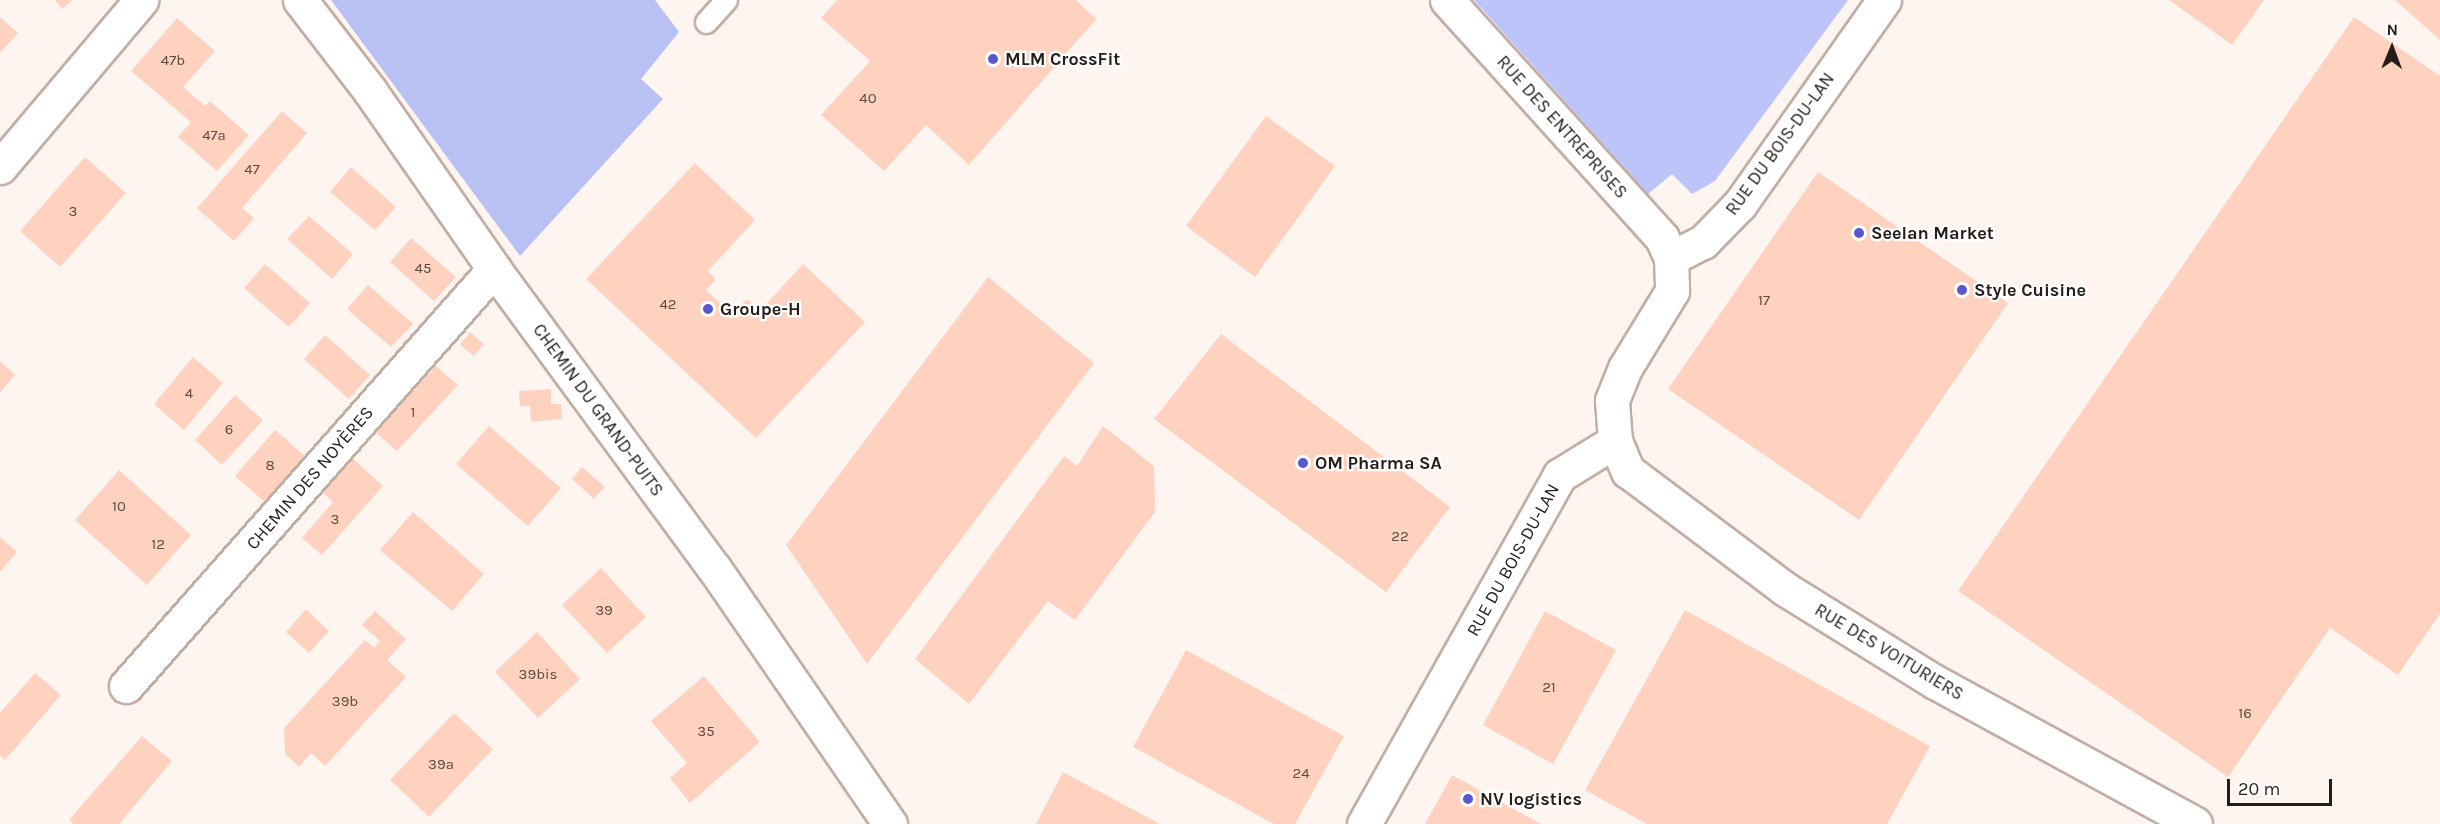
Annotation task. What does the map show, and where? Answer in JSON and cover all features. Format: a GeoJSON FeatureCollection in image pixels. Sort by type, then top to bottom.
{"type":"FeatureCollection","features":[{"type":"Feature","properties":{"kind":"street"},"geometry":{"type":"LineString","coordinates":[[0,167],[141,0]]}},
{"type":"Feature","properties":{"kind":"street","name":"CHEMIN DU GRAND-PUITS"},"geometry":{"type":"LineString","coordinates":[[300,0],[407,141],[494,269],[714,567],[890,824]]}},
{"type":"Feature","properties":{"kind":"street","name":"RUE DES ENTREPRISES"},"geometry":{"type":"LineString","coordinates":[[1447,0],[1662,238],[1671,258]]}},
{"type":"Feature","properties":{"kind":"street","name":"RUE DU BOIS-DU-LAN"},"geometry":{"type":"LineString","coordinates":[[1671,258],[1703,242],[1740,204],[1884,0]]}},
{"type":"Feature","properties":{"kind":"street"},"geometry":{"type":"LineString","coordinates":[[1615,441],[1612,402],[1625,368],[1672,291],[1671,258]]}},
{"type":"Feature","properties":{"kind":"street","name":"CHEMIN DES NOYÈRES"},"geometry":{"type":"LineString","coordinates":[[126,686],[494,269]]}},
{"type":"Feature","properties":{"kind":"street","name":"RUE DU BOIS-DU-LAN"},"geometry":{"type":"LineString","coordinates":[[1364,824],[1560,475],[1615,441]]}},
{"type":"Feature","properties":{"kind":"street","name":"RUE DES VOITURIERS"},"geometry":{"type":"LineString","coordinates":[[1615,441],[1628,471],[1785,589],[1935,682],[2195,824]]}},
{"type":"Feature","properties":{"kind":"lane"},"geometry":{"type":"LineString","coordinates":[[706,22],[726,0]]}},
{"type":"Feature","properties":{"kind":"shaded area"},"geometry":{"type":"Polygon","coordinates":[[[331,0],[655,0],[679,32],[641,79],[663,99],[520,256],[331,0]]]}},
{"type":"Feature","properties":{"kind":"shaded area"},"geometry":{"type":"Polygon","coordinates":[[[1474,0],[1848,0],[1715,181],[1692,194],[1672,174],[1648,194],[1474,0]]]}},
{"type":"Feature","properties":{"kind":"building"},"geometry":{"type":"Polygon","coordinates":[[[55,0],[73,0],[62,9],[55,0]]]}},
{"type":"Feature","properties":{"kind":"building"},"geometry":{"type":"Polygon","coordinates":[[[837,0],[1076,0],[1096,19],[969,165],[926,125],[884,171],[821,115],[870,61],[821,18],[837,0]]]}},
{"type":"Feature","properties":{"kind":"building"},"geometry":{"type":"Polygon","coordinates":[[[2169,0],[2264,0],[2232,45],[2169,0]]]}},
{"type":"Feature","properties":{"kind":"building"},"geometry":{"type":"Polygon","coordinates":[[[2395,0],[2440,0],[2440,40],[2395,0]]]}},
{"type":"Feature","properties":{"kind":"building"},"geometry":{"type":"Polygon","coordinates":[[[0,17],[18,33],[0,53],[0,17]]]}},
{"type":"Feature","properties":{"kind":"building"},"geometry":{"type":"Polygon","coordinates":[[[2354,17],[2440,76],[2440,614],[2398,675],[2330,628],[2228,777],[1958,591],[2354,17]]]}},
{"type":"Feature","properties":{"kind":"building"},"geometry":{"type":"Polygon","coordinates":[[[177,18],[215,51],[183,87],[205,106],[210,101],[249,135],[217,171],[178,137],[191,122],[131,71],[177,18]]]}},
{"type":"Feature","properties":{"kind":"building"},"geometry":{"type":"Polygon","coordinates":[[[282,111],[307,133],[242,208],[254,218],[234,241],[197,208],[282,111]]]}},
{"type":"Feature","properties":{"kind":"building"},"geometry":{"type":"Polygon","coordinates":[[[1266,116],[1335,166],[1255,277],[1186,226],[1266,116]]]}},
{"type":"Feature","properties":{"kind":"building"},"geometry":{"type":"Polygon","coordinates":[[[85,157],[126,193],[60,267],[20,231],[85,157]]]}},
{"type":"Feature","properties":{"kind":"building"},"geometry":{"type":"Polygon","coordinates":[[[695,163],[755,220],[708,271],[716,279],[706,290],[732,314],[747,299],[760,311],[803,264],[865,322],[756,438],[586,279],[695,163]]]}},
{"type":"Feature","properties":{"kind":"building"},"geometry":{"type":"Polygon","coordinates":[[[351,167],[396,207],[375,230],[330,192],[351,167]]]}},
{"type":"Feature","properties":{"kind":"building"},"geometry":{"type":"Polygon","coordinates":[[[1818,172],[2008,303],[1859,520],[1668,389],[1818,172]]]}},
{"type":"Feature","properties":{"kind":"building"},"geometry":{"type":"Polygon","coordinates":[[[309,216],[353,254],[332,279],[287,239],[309,216]]]}},
{"type":"Feature","properties":{"kind":"building"},"geometry":{"type":"Polygon","coordinates":[[[411,238],[456,277],[434,301],[390,262],[411,238]]]}},
{"type":"Feature","properties":{"kind":"building"},"geometry":{"type":"Polygon","coordinates":[[[265,264],[310,303],[289,327],[244,288],[265,264]]]}},
{"type":"Feature","properties":{"kind":"building"},"geometry":{"type":"Polygon","coordinates":[[[988,277],[1094,363],[867,664],[786,545],[988,277]]]}},
{"type":"Feature","properties":{"kind":"building"},"geometry":{"type":"Polygon","coordinates":[[[368,285],[413,324],[391,347],[347,309],[368,285]]]}},
{"type":"Feature","properties":{"kind":"building"},"geometry":{"type":"Polygon","coordinates":[[[470,332],[484,344],[474,356],[460,345],[470,332]]]}},
{"type":"Feature","properties":{"kind":"building","name":"OM Pharma SA"},"geometry":{"type":"Polygon","coordinates":[[[1221,334],[1450,507],[1386,592],[1154,419],[1221,334]]]}},
{"type":"Feature","properties":{"kind":"building"},"geometry":{"type":"Polygon","coordinates":[[[325,335],[370,375],[349,399],[304,359],[325,335]]]}},
{"type":"Feature","properties":{"kind":"building"},"geometry":{"type":"Polygon","coordinates":[[[193,357],[223,383],[184,430],[154,404],[193,357]]]}},
{"type":"Feature","properties":{"kind":"building"},"geometry":{"type":"Polygon","coordinates":[[[0,361],[15,375],[0,393],[0,361]]]}},
{"type":"Feature","properties":{"kind":"building"},"geometry":{"type":"Polygon","coordinates":[[[436,366],[458,385],[397,451],[375,432],[436,366]]]}},
{"type":"Feature","properties":{"kind":"building"},"geometry":{"type":"Polygon","coordinates":[[[551,389],[551,404],[561,404],[562,419],[531,422],[530,406],[520,406],[519,391],[551,389]]]}},
{"type":"Feature","properties":{"kind":"building"},"geometry":{"type":"Polygon","coordinates":[[[235,395],[263,420],[222,465],[195,440],[235,395]]]}},
{"type":"Feature","properties":{"kind":"building"},"geometry":{"type":"Polygon","coordinates":[[[489,426],[561,488],[528,526],[456,464],[489,426]]]}},
{"type":"Feature","properties":{"kind":"building"},"geometry":{"type":"Polygon","coordinates":[[[1103,426],[1154,466],[1155,512],[1075,620],[1048,601],[969,704],[915,659],[1064,456],[1077,466],[1103,426]]]}},
{"type":"Feature","properties":{"kind":"building"},"geometry":{"type":"Polygon","coordinates":[[[275,430],[305,456],[265,502],[235,476],[275,430]]]}},
{"type":"Feature","properties":{"kind":"building"},"geometry":{"type":"Polygon","coordinates":[[[352,458],[383,486],[322,555],[302,538],[333,502],[322,492],[352,458]]]}},
{"type":"Feature","properties":{"kind":"building"},"geometry":{"type":"Polygon","coordinates":[[[582,467],[605,487],[594,499],[572,479],[582,467]]]}},
{"type":"Feature","properties":{"kind":"building"},"geometry":{"type":"Polygon","coordinates":[[[119,470],[191,535],[147,585],[75,520],[119,470]]]}},
{"type":"Feature","properties":{"kind":"building"},"geometry":{"type":"Polygon","coordinates":[[[413,512],[484,574],[452,611],[380,550],[413,512]]]}},
{"type":"Feature","properties":{"kind":"building"},"geometry":{"type":"Polygon","coordinates":[[[0,537],[17,552],[0,572],[0,537]]]}},
{"type":"Feature","properties":{"kind":"building"},"geometry":{"type":"Polygon","coordinates":[[[601,568],[646,617],[607,653],[562,605],[601,568]]]}},
{"type":"Feature","properties":{"kind":"building"},"geometry":{"type":"Polygon","coordinates":[[[306,609],[329,631],[309,653],[286,632],[306,609]]]}},
{"type":"Feature","properties":{"kind":"building"},"geometry":{"type":"Polygon","coordinates":[[[1685,610],[1930,746],[1887,824],[1647,824],[1585,790],[1685,610]]]}},
{"type":"Feature","properties":{"kind":"building"},"geometry":{"type":"Polygon","coordinates":[[[375,611],[406,639],[387,660],[406,677],[325,766],[311,753],[299,767],[285,754],[284,728],[365,640],[374,648],[380,641],[362,625],[375,611]]]}},
{"type":"Feature","properties":{"kind":"building"},"geometry":{"type":"Polygon","coordinates":[[[1545,611],[1616,650],[1553,764],[1483,725],[1545,611]]]}},
{"type":"Feature","properties":{"kind":"building"},"geometry":{"type":"Polygon","coordinates":[[[537,632],[580,679],[538,718],[495,672],[537,632]]]}},
{"type":"Feature","properties":{"kind":"building"},"geometry":{"type":"Polygon","coordinates":[[[1186,650],[1344,736],[1295,824],[1274,824],[1133,747],[1186,650]]]}},
{"type":"Feature","properties":{"kind":"building"},"geometry":{"type":"Polygon","coordinates":[[[35,673],[61,695],[5,760],[0,756],[0,713],[35,673]]]}},
{"type":"Feature","properties":{"kind":"building"},"geometry":{"type":"Polygon","coordinates":[[[704,676],[760,742],[690,803],[670,778],[687,763],[651,721],[704,676]]]}},
{"type":"Feature","properties":{"kind":"building"},"geometry":{"type":"Polygon","coordinates":[[[454,713],[493,749],[429,817],[390,780],[454,713]]]}},
{"type":"Feature","properties":{"kind":"building"},"geometry":{"type":"Polygon","coordinates":[[[142,736],[172,761],[119,824],[74,824],[69,820],[142,736]]]}},
{"type":"Feature","properties":{"kind":"building"},"geometry":{"type":"Polygon","coordinates":[[[1063,772],[1160,824],[1036,824],[1063,772]]]}},
{"type":"Feature","properties":{"kind":"building","name":"NV logistics"},"geometry":{"type":"Polygon","coordinates":[[[1452,775],[1541,824],[1425,824],[1452,775]]]}},
{"type":"Feature","properties":{"kind":"place","name":"MLM CrossFit"},"geometry":{"type":"Point","coordinates":[993,59]}},
{"type":"Feature","properties":{"kind":"place","name":"Seelan Market"},"geometry":{"type":"Point","coordinates":[1859,233]}},
{"type":"Feature","properties":{"kind":"place","name":"Style Cuisine"},"geometry":{"type":"Point","coordinates":[1962,290]}},
{"type":"Feature","properties":{"kind":"place","name":"Groupe-H"},"geometry":{"type":"Point","coordinates":[708,309]}},
{"type":"Feature","properties":{"kind":"place","name":"OM Pharma SA"},"geometry":{"type":"Point","coordinates":[1303,463]}},
{"type":"Feature","properties":{"kind":"place","name":"NV logistics"},"geometry":{"type":"Point","coordinates":[1468,799]}}]}
